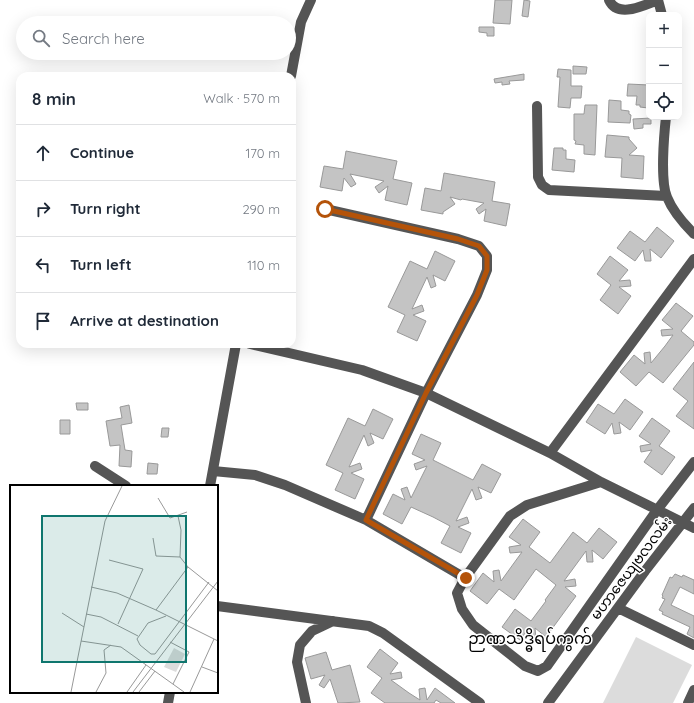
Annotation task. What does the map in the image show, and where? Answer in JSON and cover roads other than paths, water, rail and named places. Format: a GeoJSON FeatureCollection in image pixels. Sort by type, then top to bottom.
{"type":"FeatureCollection","features":[{"type":"Feature","properties":{"kind":"street"},"geometry":{"type":"LineString","coordinates":[[296,47],[301,22],[311,0]]}},
{"type":"Feature","properties":{"kind":"street"},"geometry":{"type":"LineString","coordinates":[[609,0],[610,3],[617,8],[630,10],[658,0],[661,12]]}},
{"type":"Feature","properties":{"kind":"street"},"geometry":{"type":"LineString","coordinates":[[291,72],[293,60]]}},
{"type":"Feature","properties":{"kind":"street"},"geometry":{"type":"LineString","coordinates":[[537,106],[538,176],[542,185],[549,190],[666,196]]}},
{"type":"Feature","properties":{"kind":"street"},"geometry":{"type":"LineString","coordinates":[[666,120],[664,133],[664,175],[666,196],[679,219],[694,234]]}},
{"type":"Feature","properties":{"kind":"street"},"geometry":{"type":"LineString","coordinates":[[325,209],[458,239],[479,246],[487,256],[487,270],[477,295],[426,393],[366,520]]}},
{"type":"Feature","properties":{"kind":"street"},"geometry":{"type":"LineString","coordinates":[[550,453],[694,259]]}},
{"type":"Feature","properties":{"kind":"street"},"geometry":{"type":"LineString","coordinates":[[210,485],[235,348]]}},
{"type":"Feature","properties":{"kind":"street"},"geometry":{"type":"LineString","coordinates":[[267,348],[362,370],[426,393],[550,453],[600,482],[694,528]]}},
{"type":"Feature","properties":{"kind":"street"},"geometry":{"type":"LineString","coordinates":[[600,482],[527,505],[510,516],[457,592],[462,609],[473,625],[524,666],[538,670],[547,666],[657,510],[694,462]]}},
{"type":"Feature","properties":{"kind":"street"},"geometry":{"type":"LineString","coordinates":[[95,466],[124,485]]}},
{"type":"Feature","properties":{"kind":"street"},"geometry":{"type":"LineString","coordinates":[[212,471],[255,476],[285,485],[366,520],[466,578]]}},
{"type":"Feature","properties":{"kind":"street","name":"မဟာဇေယျဗလလမ်း"},"geometry":{"type":"LineString","coordinates":[[548,703],[694,508]]}},
{"type":"Feature","properties":{"kind":"street"},"geometry":{"type":"LineString","coordinates":[[218,606],[369,626],[383,633],[480,703]]}},
{"type":"Feature","properties":{"kind":"street"},"geometry":{"type":"LineString","coordinates":[[618,608],[694,645]]}},
{"type":"Feature","properties":{"kind":"street"},"geometry":{"type":"LineString","coordinates":[[306,703],[297,662],[300,645],[312,631],[333,621]]}},
{"type":"Feature","properties":{"kind":"street"},"geometry":{"type":"LineString","coordinates":[[688,703],[694,690]]}},
{"type":"Feature","properties":{"kind":"street"},"geometry":{"type":"LineString","coordinates":[[168,703],[170,693]]}},
{"type":"Feature","properties":{"kind":"district","name":"ဉာဏသိဒ္ဓိရပ်ကွက်"},"geometry":{"type":"Point","coordinates":[530,638]}}]}
